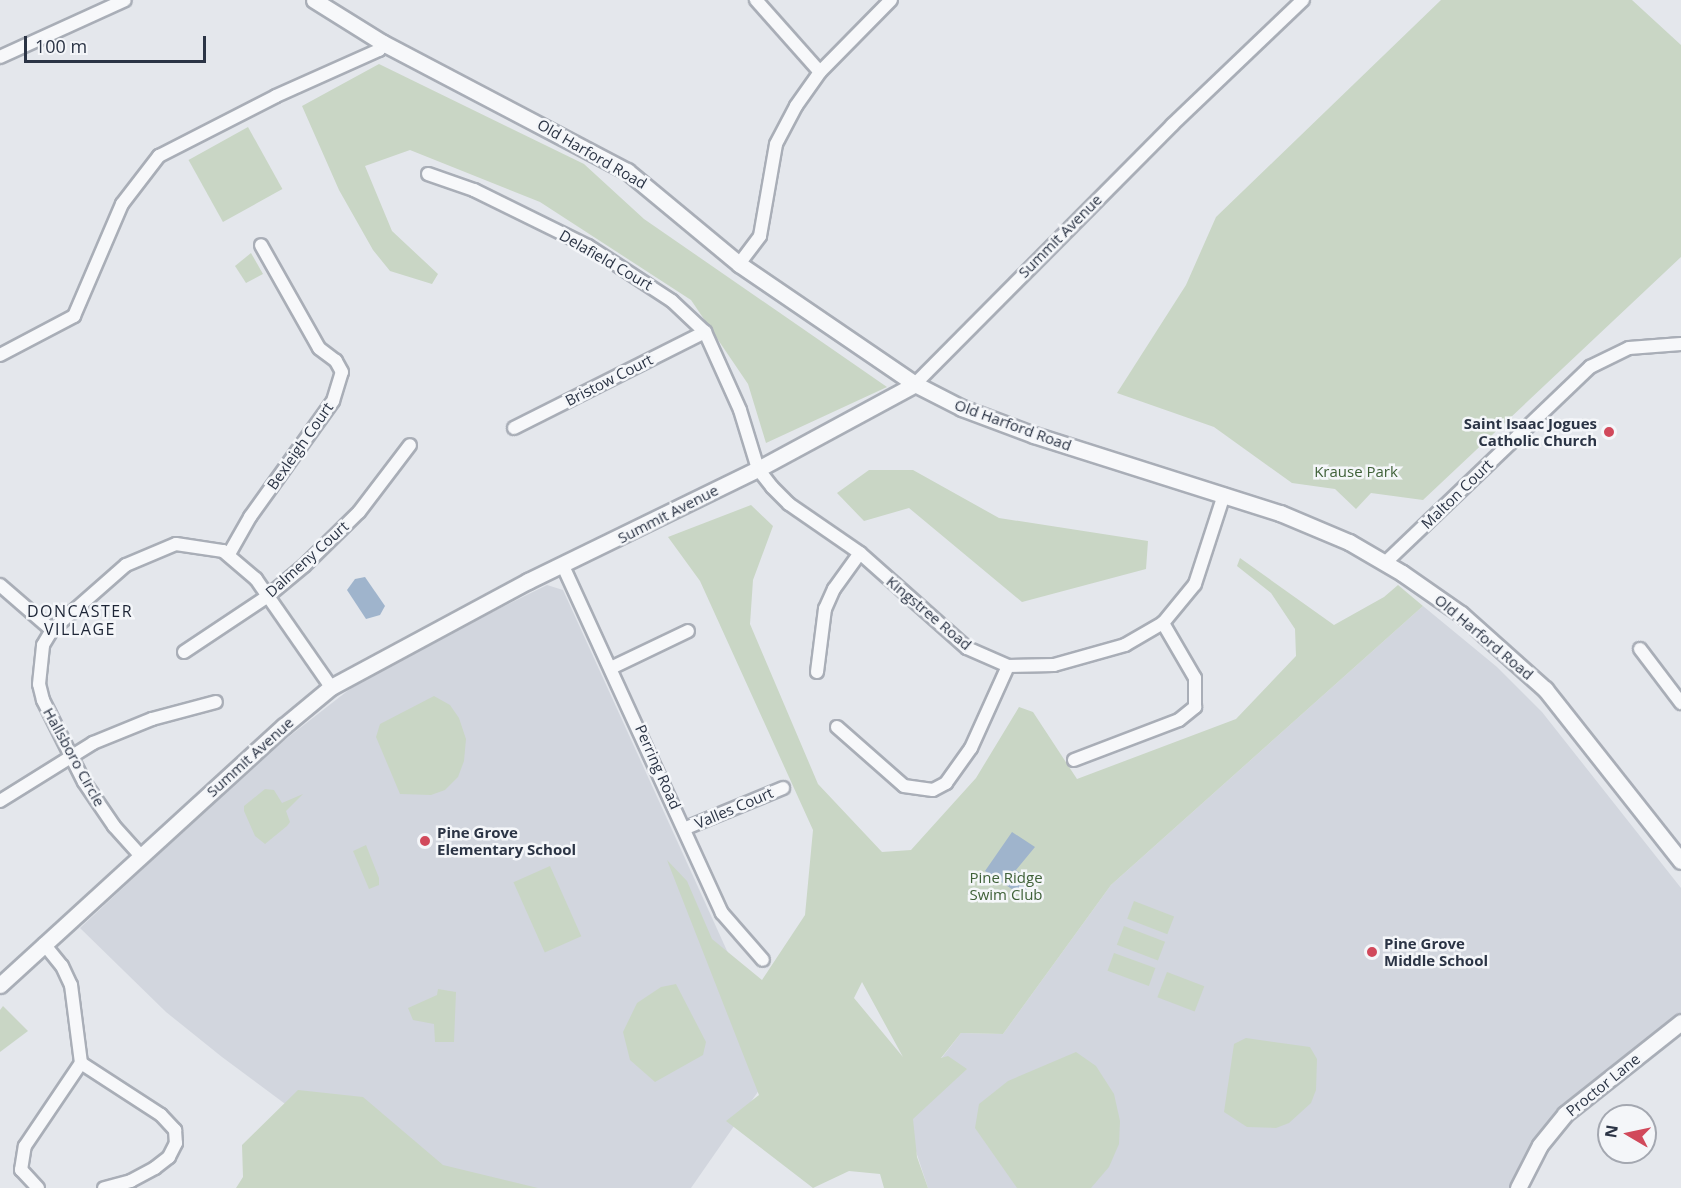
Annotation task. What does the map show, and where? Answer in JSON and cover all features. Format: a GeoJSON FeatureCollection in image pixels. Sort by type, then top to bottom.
{"type":"FeatureCollection","features":[{"type":"Feature","properties":{"kind":"street"},"geometry":{"type":"LineString","coordinates":[[0,57],[125,0]]}},
{"type":"Feature","properties":{"kind":"street","name":"Old Harford Road"},"geometry":{"type":"LineString","coordinates":[[314,0],[383,43],[627,171],[739,264],[915,384],[1005,424],[1307,524],[1385,562],[1461,614],[1545,689],[1681,861]]}},
{"type":"Feature","properties":{"kind":"street"},"geometry":{"type":"LineString","coordinates":[[756,0],[820,72]]}},
{"type":"Feature","properties":{"kind":"street"},"geometry":{"type":"LineString","coordinates":[[739,264],[760,236],[776,144],[820,72],[891,0]]}},
{"type":"Feature","properties":{"kind":"street","name":"Summit Avenue"},"geometry":{"type":"LineString","coordinates":[[0,985],[140,855],[331,687],[563,566],[758,469],[915,384],[1164,133],[1303,0]]}},
{"type":"Feature","properties":{"kind":"street"},"geometry":{"type":"LineString","coordinates":[[0,355],[74,316],[122,204],[159,156],[276,96],[379,50],[383,43]]}},
{"type":"Feature","properties":{"kind":"street","name":"Delafield Court"},"geometry":{"type":"LineString","coordinates":[[428,174],[474,190],[588,246],[656,288],[705,332],[740,410],[758,469]]}},
{"type":"Feature","properties":{"kind":"street","name":"Bexleigh Court"},"geometry":{"type":"LineString","coordinates":[[229,555],[250,517],[333,401],[342,372],[336,361],[319,348],[261,245]]}},
{"type":"Feature","properties":{"kind":"street","name":"Bristow Court"},"geometry":{"type":"LineString","coordinates":[[514,428],[705,332]]}},
{"type":"Feature","properties":{"kind":"street","name":"Malton Court"},"geometry":{"type":"LineString","coordinates":[[1385,562],[1590,367],[1629,348],[1681,344]]}},
{"type":"Feature","properties":{"kind":"street","name":"Dalmeny Court"},"geometry":{"type":"LineString","coordinates":[[184,652],[268,596],[339,534],[410,445]]}},
{"type":"Feature","properties":{"kind":"street","name":"Kingstree Road"},"geometry":{"type":"LineString","coordinates":[[758,469],[789,504],[860,553],[967,648],[1008,666],[1054,665],[1086,658],[1125,645],[1162,623],[1195,584],[1224,495]]}},
{"type":"Feature","properties":{"kind":"street","name":"Hallsboro Circle"},"geometry":{"type":"LineString","coordinates":[[140,855],[98,804],[43,700],[39,684],[43,645],[52,630],[126,565],[144,555],[185,544],[212,547],[229,555],[268,596],[331,687]]}},
{"type":"Feature","properties":{"kind":"street"},"geometry":{"type":"LineString","coordinates":[[817,672],[825,609],[834,589],[860,553]]}},
{"type":"Feature","properties":{"kind":"street","name":"Perring Road"},"geometry":{"type":"LineString","coordinates":[[563,566],[613,667],[722,912],[763,960]]}},
{"type":"Feature","properties":{"kind":"street"},"geometry":{"type":"LineString","coordinates":[[0,585],[52,630]]}},
{"type":"Feature","properties":{"kind":"street"},"geometry":{"type":"LineString","coordinates":[[1074,759],[1179,720],[1195,706],[1195,678],[1162,623]]}},
{"type":"Feature","properties":{"kind":"street"},"geometry":{"type":"LineString","coordinates":[[613,667],[688,631]]}},
{"type":"Feature","properties":{"kind":"street"},"geometry":{"type":"LineString","coordinates":[[1640,649],[1681,703]]}},
{"type":"Feature","properties":{"kind":"street"},"geometry":{"type":"LineString","coordinates":[[837,727],[904,786],[933,790],[946,783],[971,748],[1008,666]]}},
{"type":"Feature","properties":{"kind":"street"},"geometry":{"type":"LineString","coordinates":[[0,801],[74,756],[129,727],[216,702]]}},
{"type":"Feature","properties":{"kind":"street","name":"Valles Court"},"geometry":{"type":"LineString","coordinates":[[686,828],[783,788]]}},
{"type":"Feature","properties":{"kind":"street"},"geometry":{"type":"LineString","coordinates":[[38,1188],[21,1170],[25,1146],[81,1063],[71,985],[62,966],[44,944]]}},
{"type":"Feature","properties":{"kind":"street","name":"Proctor Lane"},"geometry":{"type":"LineString","coordinates":[[1518,1188],[1540,1145],[1565,1114],[1681,1022]]}},
{"type":"Feature","properties":{"kind":"street"},"geometry":{"type":"LineString","coordinates":[[81,1063],[161,1115],[175,1130],[176,1143],[162,1162],[131,1181],[104,1188]]}},
{"type":"Feature","properties":{"kind":"shaded area","name":"Pine Grove Elementary School"},"geometry":{"type":"Polygon","coordinates":[[[547,585],[563,590],[778,1063],[691,1188],[428,1188],[300,1115],[222,1057],[166,1012],[80,928],[264,756],[350,689],[404,656],[547,585]]]}},
{"type":"Feature","properties":{"kind":"shaded area","name":"Pine Grove Middle School"},"geometry":{"type":"Polygon","coordinates":[[[1423,606],[1497,667],[1542,712],[1681,888],[1681,1015],[1608,1072],[1514,1188],[928,1188],[902,1109],[961,1033],[1003,1034],[1111,885],[1423,606]]]}},
{"type":"Feature","properties":{"kind":"green space","name":"Krause Park"},"geometry":{"type":"Polygon","coordinates":[[[1441,0],[1632,0],[1681,45],[1681,257],[1423,500],[1371,493],[1356,509],[1335,489],[1292,483],[1214,427],[1117,393],[1186,285],[1216,217],[1441,0]]]}},
{"type":"Feature","properties":{"kind":"green space"},"geometry":{"type":"Polygon","coordinates":[[[379,64],[584,164],[644,219],[887,387],[766,443],[748,384],[691,300],[540,202],[410,150],[365,166],[392,231],[438,274],[432,284],[390,271],[373,250],[339,190],[302,106],[379,64]]]}},
{"type":"Feature","properties":{"kind":"green space"},"geometry":{"type":"Polygon","coordinates":[[[248,127],[282,189],[223,222],[189,160],[248,127]]]}},
{"type":"Feature","properties":{"kind":"green space"},"geometry":{"type":"Polygon","coordinates":[[[251,253],[263,274],[246,283],[235,266],[251,253]]]}},
{"type":"Feature","properties":{"kind":"green space"},"geometry":{"type":"Polygon","coordinates":[[[869,470],[913,470],[999,518],[1148,541],[1146,569],[1022,602],[909,508],[864,521],[837,493],[869,470]]]}},
{"type":"Feature","properties":{"kind":"green space","name":"Pine Ridge Swim Club"},"geometry":{"type":"Polygon","coordinates":[[[751,505],[773,526],[753,580],[750,624],[818,784],[882,852],[911,850],[976,778],[1019,707],[1033,712],[1077,779],[1236,719],[1296,656],[1295,629],[1271,593],[1237,566],[1240,558],[1334,625],[1384,597],[1398,585],[1423,606],[1111,885],[1003,1034],[961,1033],[941,1058],[948,1056],[967,1069],[913,1119],[917,1157],[928,1188],[884,1188],[880,1174],[849,1171],[813,1188],[726,1121],[759,1095],[667,860],[687,881],[712,939],[762,980],[805,915],[813,830],[700,581],[668,537],[751,505]],[[862,982],[854,998],[903,1057],[862,982]]]}},
{"type":"Feature","properties":{"kind":"green space"},"geometry":{"type":"Polygon","coordinates":[[[434,696],[450,705],[459,718],[466,739],[464,761],[458,777],[445,790],[431,795],[400,794],[376,737],[380,724],[434,696]]]}},
{"type":"Feature","properties":{"kind":"green space"},"geometry":{"type":"Polygon","coordinates":[[[265,789],[274,790],[282,803],[303,794],[286,811],[290,822],[287,826],[265,844],[255,836],[244,806],[265,789]]]}},
{"type":"Feature","properties":{"kind":"green space"},"geometry":{"type":"Polygon","coordinates":[[[366,845],[379,878],[379,885],[369,889],[353,851],[366,845]]]}},
{"type":"Feature","properties":{"kind":"green space"},"geometry":{"type":"Polygon","coordinates":[[[550,866],[581,936],[545,953],[513,882],[550,866]]]}},
{"type":"Feature","properties":{"kind":"green space"},"geometry":{"type":"Polygon","coordinates":[[[1134,901],[1174,916],[1167,934],[1127,919],[1134,901]]]}},
{"type":"Feature","properties":{"kind":"green space"},"geometry":{"type":"Polygon","coordinates":[[[1124,926],[1165,942],[1158,960],[1117,945],[1124,926]]]}},
{"type":"Feature","properties":{"kind":"green space"},"geometry":{"type":"Polygon","coordinates":[[[1114,953],[1155,968],[1149,986],[1108,971],[1114,953]]]}},
{"type":"Feature","properties":{"kind":"green space"},"geometry":{"type":"Polygon","coordinates":[[[1167,972],[1204,986],[1195,1012],[1157,997],[1167,972]]]}},
{"type":"Feature","properties":{"kind":"green space"},"geometry":{"type":"Polygon","coordinates":[[[676,984],[706,1042],[703,1055],[655,1082],[630,1060],[623,1032],[637,1003],[661,987],[676,984]]]}},
{"type":"Feature","properties":{"kind":"green space"},"geometry":{"type":"Polygon","coordinates":[[[438,989],[456,992],[454,1042],[435,1042],[434,1024],[413,1020],[408,1008],[437,995],[438,989]]]}},
{"type":"Feature","properties":{"kind":"green space"},"geometry":{"type":"Polygon","coordinates":[[[3,1006],[28,1031],[0,1052],[0,1010],[3,1006]]]}},
{"type":"Feature","properties":{"kind":"green space"},"geometry":{"type":"Polygon","coordinates":[[[1246,1038],[1310,1047],[1317,1059],[1316,1090],[1311,1103],[1289,1123],[1276,1128],[1247,1127],[1224,1112],[1234,1044],[1246,1038]]]}},
{"type":"Feature","properties":{"kind":"green space"},"geometry":{"type":"Polygon","coordinates":[[[1076,1052],[1096,1066],[1114,1094],[1120,1121],[1119,1144],[1109,1167],[1091,1188],[1017,1188],[975,1128],[979,1104],[1008,1081],[1076,1052]]]}},
{"type":"Feature","properties":{"kind":"green space"},"geometry":{"type":"Polygon","coordinates":[[[298,1090],[363,1097],[443,1165],[538,1188],[236,1188],[243,1177],[242,1145],[298,1090]]]}},
{"type":"Feature","properties":{"kind":"water"},"geometry":{"type":"Polygon","coordinates":[[[365,577],[385,606],[380,615],[366,619],[347,590],[355,579],[365,577]]]}},
{"type":"Feature","properties":{"kind":"water"},"geometry":{"type":"Polygon","coordinates":[[[1012,832],[1035,847],[1016,870],[1032,882],[1022,896],[985,871],[1012,832]]]}},
{"type":"Feature","properties":{"kind":"place","name":"Saint Isaac Jogues Catholic Church"},"geometry":{"type":"Point","coordinates":[1609,432]}},
{"type":"Feature","properties":{"kind":"place","name":"Pine Grove Elementary School"},"geometry":{"type":"Point","coordinates":[425,841]}},
{"type":"Feature","properties":{"kind":"place","name":"Pine Grove Middle School"},"geometry":{"type":"Point","coordinates":[1372,952]}},
{"type":"Feature","properties":{"kind":"district","name":"DONCASTER VILLAGE"},"geometry":{"type":"Point","coordinates":[80,620]}}]}
